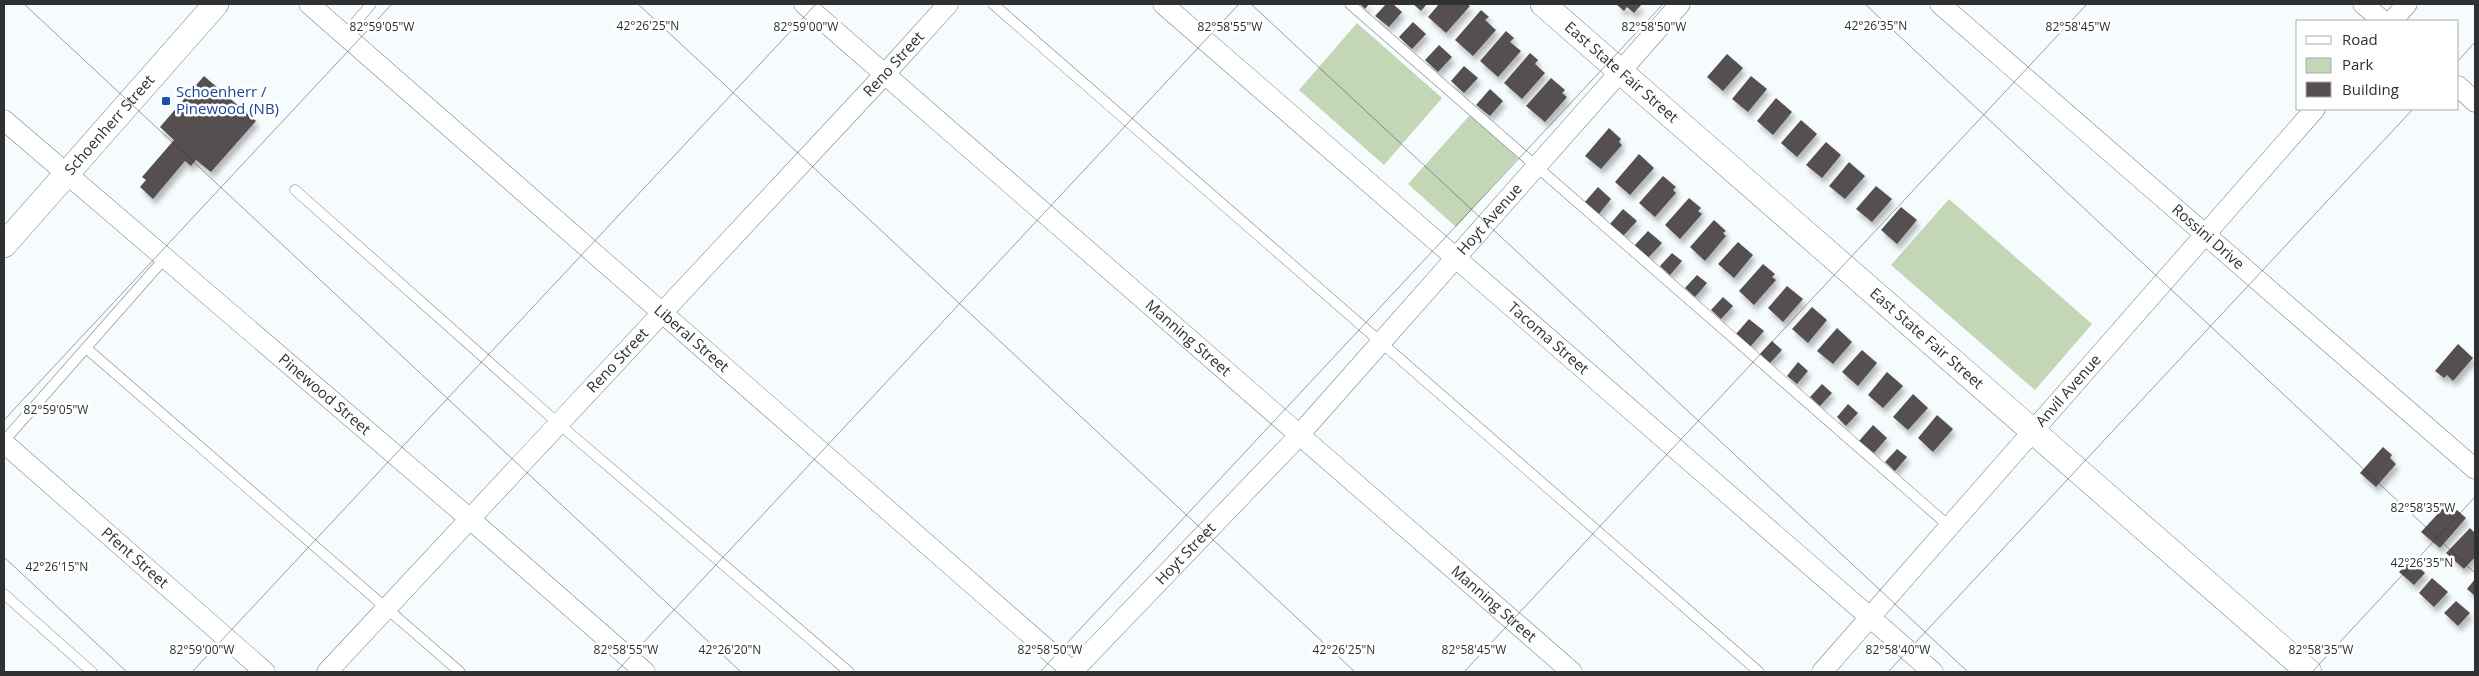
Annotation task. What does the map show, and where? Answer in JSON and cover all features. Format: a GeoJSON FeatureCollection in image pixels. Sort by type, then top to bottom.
{"type":"FeatureCollection","features":[{"type":"Feature","properties":{"kind":"street","name":"Schoenherr Street"},"geometry":{"type":"LineString","coordinates":[[4,245],[216,4]]}},
{"type":"Feature","properties":{"kind":"street","name":"Liberal Street"},"geometry":{"type":"LineString","coordinates":[[309,4],[1073,672]]}},
{"type":"Feature","properties":{"kind":"street","name":"Manning Street"},"geometry":{"type":"LineString","coordinates":[[804,4],[1572,672]]}},
{"type":"Feature","properties":{"kind":"street","name":"Reno Street"},"geometry":{"type":"LineString","coordinates":[[327,672],[663,313],[948,4]]}},
{"type":"Feature","properties":{"kind":"street","name":"Tacoma Street"},"geometry":{"type":"LineString","coordinates":[[1163,4],[1933,672]]}},
{"type":"Feature","properties":{"kind":"street","name":"East State Fair Street"},"geometry":{"type":"LineString","coordinates":[[1543,4],[2309,672]]}},
{"type":"Feature","properties":{"kind":"street","name":"Hoyt Avenue"},"geometry":{"type":"LineString","coordinates":[[1299,434],[1680,4]]}},
{"type":"Feature","properties":{"kind":"street","name":"Rossini Drive"},"geometry":{"type":"LineString","coordinates":[[1940,4],[2475,469]]}},
{"type":"Feature","properties":{"kind":"street"},"geometry":{"type":"LineString","coordinates":[[2363,4],[2382,20]]}},
{"type":"Feature","properties":{"kind":"street"},"geometry":{"type":"LineString","coordinates":[[2393,20],[2407,4]]}},
{"type":"Feature","properties":{"kind":"street"},"geometry":{"type":"LineString","coordinates":[[2459,87],[2475,102]]}},
{"type":"Feature","properties":{"kind":"street","name":"Anvil Avenue"},"geometry":{"type":"LineString","coordinates":[[1822,672],[1871,618],[2031,431],[2314,110]]}},
{"type":"Feature","properties":{"kind":"street","name":"Pinewood Street"},"geometry":{"type":"LineString","coordinates":[[4,120],[470,519],[645,672]]}},
{"type":"Feature","properties":{"kind":"street","name":"Hoyt Street"},"geometry":{"type":"LineString","coordinates":[[1073,672],[1299,434]]}},
{"type":"Feature","properties":{"kind":"street","name":"Pfent Street"},"geometry":{"type":"LineString","coordinates":[[4,442],[265,672]]}},
{"type":"Feature","properties":{"kind":"lane"},"geometry":{"type":"LineString","coordinates":[[346,35],[371,4]]}},
{"type":"Feature","properties":{"kind":"lane"},"geometry":{"type":"LineString","coordinates":[[992,4],[1759,672]]}},
{"type":"Feature","properties":{"kind":"lane"},"geometry":{"type":"LineString","coordinates":[[1350,4],[1949,526]]}},
{"type":"Feature","properties":{"kind":"lane"},"geometry":{"type":"LineString","coordinates":[[295,190],[559,424],[849,672]]}},
{"type":"Feature","properties":{"kind":"lane"},"geometry":{"type":"LineString","coordinates":[[4,442],[165,258]]}},
{"type":"Feature","properties":{"kind":"lane"},"geometry":{"type":"LineString","coordinates":[[86,348],[460,672]]}},
{"type":"Feature","properties":{"kind":"lane"},"geometry":{"type":"LineString","coordinates":[[4,594],[92,672]]}},
{"type":"Feature","properties":{"kind":"green space"},"geometry":{"type":"Polygon","coordinates":[[[1357,23],[1442,98],[1384,165],[1299,90],[1357,23]]]}},
{"type":"Feature","properties":{"kind":"green space"},"geometry":{"type":"Polygon","coordinates":[[[1470,115],[1518,158],[1456,227],[1408,184],[1470,115]]]}},
{"type":"Feature","properties":{"kind":"green space"},"geometry":{"type":"Polygon","coordinates":[[[1949,199],[2092,324],[2035,390],[1891,265],[1949,199]]]}},
{"type":"Feature","properties":{"kind":"building"},"geometry":{"type":"Polygon","coordinates":[[[1360,4],[1369,4],[1365,9],[1360,4]]]}},
{"type":"Feature","properties":{"kind":"building"},"geometry":{"type":"Polygon","coordinates":[[[1386,4],[1393,4],[1402,12],[1389,27],[1375,16],[1386,4]]]}},
{"type":"Feature","properties":{"kind":"building"},"geometry":{"type":"Polygon","coordinates":[[[1413,4],[1427,4],[1421,11],[1413,4]]]}},
{"type":"Feature","properties":{"kind":"building"},"geometry":{"type":"Polygon","coordinates":[[[1439,4],[1467,4],[1470,6],[1446,33],[1428,17],[1439,4]]]}},
{"type":"Feature","properties":{"kind":"building"},"geometry":{"type":"Polygon","coordinates":[[[1616,4],[1642,4],[1634,13],[1627,7],[1624,11],[1616,4]]]}},
{"type":"Feature","properties":{"kind":"building"},"geometry":{"type":"Polygon","coordinates":[[[1481,10],[1489,17],[1485,20],[1496,30],[1473,56],[1455,40],[1481,10]]]}},
{"type":"Feature","properties":{"kind":"building"},"geometry":{"type":"Polygon","coordinates":[[[1413,22],[1426,34],[1412,49],[1399,37],[1413,22]]]}},
{"type":"Feature","properties":{"kind":"building"},"geometry":{"type":"Polygon","coordinates":[[[1506,31],[1514,38],[1510,42],[1521,51],[1498,77],[1480,61],[1506,31]]]}},
{"type":"Feature","properties":{"kind":"building"},"geometry":{"type":"Polygon","coordinates":[[[1439,45],[1452,57],[1438,72],[1425,60],[1439,45]]]}},
{"type":"Feature","properties":{"kind":"building"},"geometry":{"type":"Polygon","coordinates":[[[1530,53],[1538,60],[1535,64],[1545,73],[1522,99],[1504,83],[1530,53]]]}},
{"type":"Feature","properties":{"kind":"building"},"geometry":{"type":"Polygon","coordinates":[[[1727,54],[1743,68],[1723,91],[1707,77],[1727,54]]]}},
{"type":"Feature","properties":{"kind":"building"},"geometry":{"type":"Polygon","coordinates":[[[1464,66],[1478,78],[1464,93],[1451,81],[1464,66]]]}},
{"type":"Feature","properties":{"kind":"building"},"geometry":{"type":"Polygon","coordinates":[[[204,76],[256,121],[211,172],[196,160],[191,166],[185,161],[153,199],[140,187],[146,180],[142,177],[174,140],[160,127],[204,76]]]}},
{"type":"Feature","properties":{"kind":"building"},"geometry":{"type":"Polygon","coordinates":[[[1751,76],[1767,89],[1748,112],[1732,99],[1751,76]]]}},
{"type":"Feature","properties":{"kind":"building"},"geometry":{"type":"Polygon","coordinates":[[[1551,78],[1565,90],[1562,93],[1567,97],[1545,122],[1526,106],[1551,78]]]}},
{"type":"Feature","properties":{"kind":"building"},"geometry":{"type":"Polygon","coordinates":[[[1490,89],[1503,101],[1490,116],[1476,105],[1490,89]]]}},
{"type":"Feature","properties":{"kind":"building"},"geometry":{"type":"Polygon","coordinates":[[[1776,98],[1792,112],[1773,135],[1757,121],[1776,98]]]}},
{"type":"Feature","properties":{"kind":"building"},"geometry":{"type":"Polygon","coordinates":[[[1801,120],[1817,134],[1797,157],[1781,143],[1801,120]]]}},
{"type":"Feature","properties":{"kind":"building"},"geometry":{"type":"Polygon","coordinates":[[[1609,128],[1621,139],[1619,142],[1622,145],[1601,169],[1585,156],[1609,128]]]}},
{"type":"Feature","properties":{"kind":"building"},"geometry":{"type":"Polygon","coordinates":[[[1826,142],[1841,155],[1822,178],[1806,165],[1826,142]]]}},
{"type":"Feature","properties":{"kind":"building"},"geometry":{"type":"Polygon","coordinates":[[[1639,154],[1654,168],[1630,195],[1615,182],[1639,154]]]}},
{"type":"Feature","properties":{"kind":"building"},"geometry":{"type":"Polygon","coordinates":[[[1849,162],[1865,176],[1845,199],[1829,186],[1849,162]]]}},
{"type":"Feature","properties":{"kind":"building"},"geometry":{"type":"Polygon","coordinates":[[[1663,176],[1676,187],[1673,190],[1676,193],[1655,217],[1639,203],[1663,176]]]}},
{"type":"Feature","properties":{"kind":"building"},"geometry":{"type":"Polygon","coordinates":[[[1876,186],[1892,199],[1872,222],[1856,209],[1876,186]]]}},
{"type":"Feature","properties":{"kind":"building"},"geometry":{"type":"Polygon","coordinates":[[[1598,187],[1611,199],[1598,215],[1584,203],[1598,187]]]}},
{"type":"Feature","properties":{"kind":"building"},"geometry":{"type":"Polygon","coordinates":[[[1689,198],[1701,208],[1698,211],[1702,214],[1680,239],[1665,225],[1689,198]]]}},
{"type":"Feature","properties":{"kind":"building"},"geometry":{"type":"Polygon","coordinates":[[[1901,207],[1917,220],[1897,244],[1881,230],[1901,207]]]}},
{"type":"Feature","properties":{"kind":"building"},"geometry":{"type":"Polygon","coordinates":[[[1623,209],[1637,221],[1623,236],[1610,224],[1623,209]]]}},
{"type":"Feature","properties":{"kind":"building"},"geometry":{"type":"Polygon","coordinates":[[[1714,220],[1726,231],[1723,233],[1726,236],[1705,261],[1690,247],[1714,220]]]}},
{"type":"Feature","properties":{"kind":"building"},"geometry":{"type":"Polygon","coordinates":[[[1648,231],[1662,243],[1648,258],[1634,246],[1648,231]]]}},
{"type":"Feature","properties":{"kind":"building"},"geometry":{"type":"Polygon","coordinates":[[[1738,242],[1753,255],[1734,278],[1718,264],[1738,242]]]}},
{"type":"Feature","properties":{"kind":"building"},"geometry":{"type":"Polygon","coordinates":[[[1672,253],[1682,261],[1670,275],[1660,266],[1672,253]]]}},
{"type":"Feature","properties":{"kind":"building"},"geometry":{"type":"Polygon","coordinates":[[[1763,264],[1775,274],[1772,277],[1776,280],[1754,305],[1739,291],[1763,264]]]}},
{"type":"Feature","properties":{"kind":"building"},"geometry":{"type":"Polygon","coordinates":[[[1697,275],[1707,283],[1695,297],[1685,288],[1697,275]]]}},
{"type":"Feature","properties":{"kind":"building"},"geometry":{"type":"Polygon","coordinates":[[[1787,286],[1803,299],[1783,322],[1768,308],[1787,286]]]}},
{"type":"Feature","properties":{"kind":"building"},"geometry":{"type":"Polygon","coordinates":[[[1723,297],[1733,306],[1721,319],[1711,310],[1723,297]]]}},
{"type":"Feature","properties":{"kind":"building"},"geometry":{"type":"Polygon","coordinates":[[[1812,307],[1827,320],[1808,343],[1792,329],[1812,307]]]}},
{"type":"Feature","properties":{"kind":"building"},"geometry":{"type":"Polygon","coordinates":[[[1749,319],[1764,331],[1750,347],[1736,334],[1749,319]]]}},
{"type":"Feature","properties":{"kind":"building"},"geometry":{"type":"Polygon","coordinates":[[[1837,328],[1852,342],[1833,364],[1817,351],[1837,328]]]}},
{"type":"Feature","properties":{"kind":"building"},"geometry":{"type":"Polygon","coordinates":[[[1772,341],[1782,350],[1770,363],[1760,354],[1772,341]]]}},
{"type":"Feature","properties":{"kind":"building"},"geometry":{"type":"Polygon","coordinates":[[[2458,344],[2473,358],[2453,381],[2447,375],[2444,378],[2435,371],[2458,344]]]}},
{"type":"Feature","properties":{"kind":"building"},"geometry":{"type":"Polygon","coordinates":[[[1862,350],[1877,363],[1858,386],[1842,372],[1862,350]]]}},
{"type":"Feature","properties":{"kind":"building"},"geometry":{"type":"Polygon","coordinates":[[[1798,362],[1808,371],[1797,384],[1787,376],[1798,362]]]}},
{"type":"Feature","properties":{"kind":"building"},"geometry":{"type":"Polygon","coordinates":[[[1887,372],[1903,386],[1883,408],[1868,395],[1887,372]]]}},
{"type":"Feature","properties":{"kind":"building"},"geometry":{"type":"Polygon","coordinates":[[[1822,384],[1832,393],[1820,406],[1810,397],[1822,384]]]}},
{"type":"Feature","properties":{"kind":"building"},"geometry":{"type":"Polygon","coordinates":[[[1913,394],[1928,408],[1908,430],[1893,417],[1913,394]]]}},
{"type":"Feature","properties":{"kind":"building"},"geometry":{"type":"Polygon","coordinates":[[[1848,404],[1858,413],[1846,426],[1837,417],[1848,404]]]}},
{"type":"Feature","properties":{"kind":"building"},"geometry":{"type":"Polygon","coordinates":[[[1937,415],[1953,429],[1933,452],[1918,438],[1937,415]]]}},
{"type":"Feature","properties":{"kind":"building"},"geometry":{"type":"Polygon","coordinates":[[[1873,425],[1887,438],[1874,453],[1859,441],[1873,425]]]}},
{"type":"Feature","properties":{"kind":"building"},"geometry":{"type":"Polygon","coordinates":[[[2383,447],[2392,455],[2390,458],[2396,464],[2376,487],[2360,473],[2383,447]]]}},
{"type":"Feature","properties":{"kind":"building"},"geometry":{"type":"Polygon","coordinates":[[[1897,449],[1907,457],[1895,471],[1885,462],[1897,449]]]}},
{"type":"Feature","properties":{"kind":"building"},"geometry":{"type":"Polygon","coordinates":[[[2445,506],[2453,513],[2457,510],[2466,518],[2440,548],[2421,532],[2445,506]]]}},
{"type":"Feature","properties":{"kind":"building"},"geometry":{"type":"Polygon","coordinates":[[[2470,528],[2475,533],[2475,557],[2464,569],[2446,553],[2470,528]]]}},
{"type":"Feature","properties":{"kind":"building"},"geometry":{"type":"Polygon","coordinates":[[[2411,560],[2425,573],[2414,585],[2399,572],[2411,560]]]}},
{"type":"Feature","properties":{"kind":"building"},"geometry":{"type":"Polygon","coordinates":[[[2432,578],[2448,592],[2434,607],[2419,593],[2432,578]]]}},
{"type":"Feature","properties":{"kind":"building"},"geometry":{"type":"Polygon","coordinates":[[[2475,579],[2475,596],[2467,589],[2475,579]]]}},
{"type":"Feature","properties":{"kind":"building"},"geometry":{"type":"Polygon","coordinates":[[[2456,601],[2470,613],[2458,626],[2444,613],[2456,601]]]}},
{"type":"Feature","properties":{"kind":"place","name":"Schoenherr / Pinewood (NB)"},"geometry":{"type":"Point","coordinates":[166,101]}}]}
